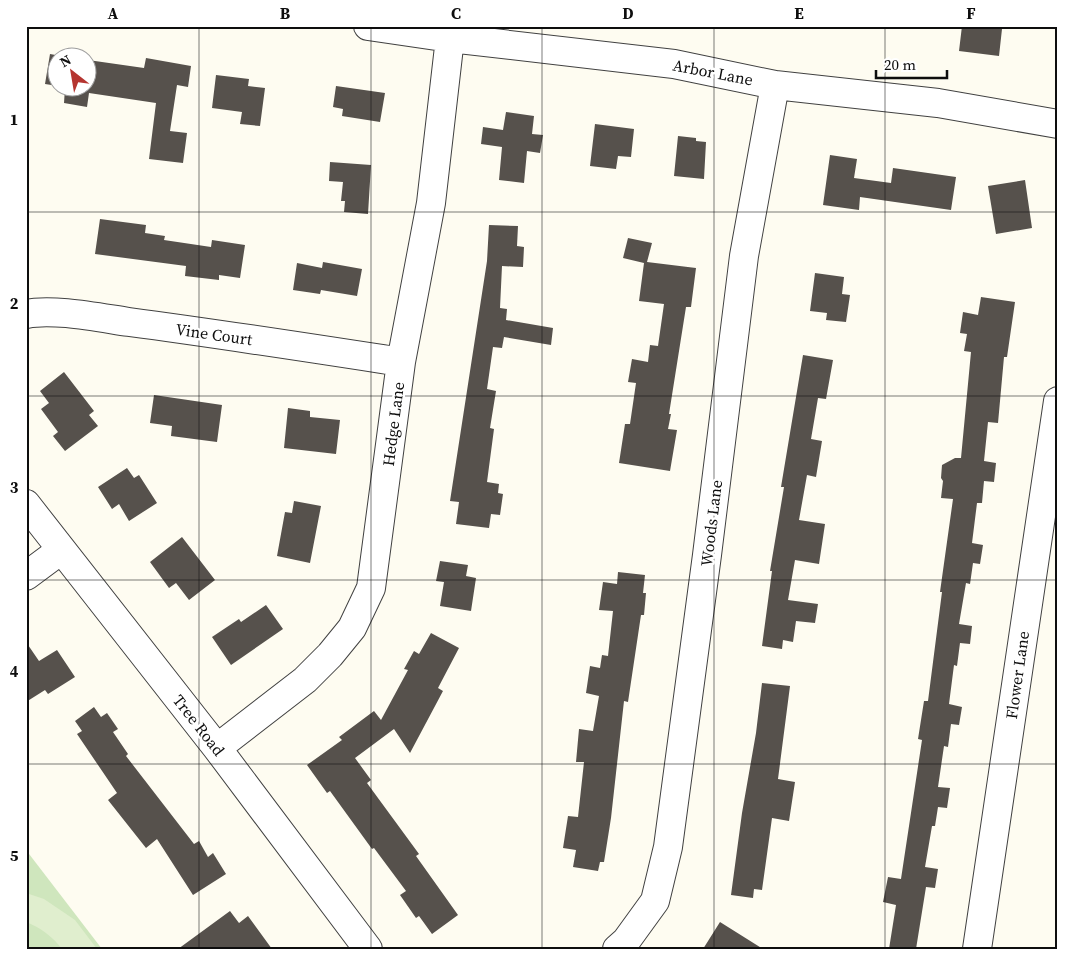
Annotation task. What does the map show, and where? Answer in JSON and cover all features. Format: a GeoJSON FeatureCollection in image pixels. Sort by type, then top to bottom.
{"type":"FeatureCollection","features":[{"type":"Feature","properties":{"kind":"street","name":"Arbor Lane"},"geometry":{"type":"LineString","coordinates":[[368,26],[450,38],[674,64],[775,85],[938,103],[1058,124]]}},
{"type":"Feature","properties":{"kind":"street","name":"Hedge Lane"},"geometry":{"type":"LineString","coordinates":[[217,748],[306,680],[352,628],[371,588],[401,362],[431,203],[450,38]]}},
{"type":"Feature","properties":{"kind":"street","name":"Woods Lane"},"geometry":{"type":"LineString","coordinates":[[617,949],[626,941],[655,900],[668,847],[744,256],[775,85]]}},
{"type":"Feature","properties":{"kind":"street","name":"Vine Court"},"geometry":{"type":"LineString","coordinates":[[26,314],[34,312],[91,317],[401,362]]}},
{"type":"Feature","properties":{"kind":"street","name":"Flower Lane"},"geometry":{"type":"LineString","coordinates":[[977,949],[1058,401]]}},
{"type":"Feature","properties":{"kind":"street","name":"Tree Road"},"geometry":{"type":"LineString","coordinates":[[26,504],[217,748],[368,949]]}},
{"type":"Feature","properties":{"kind":"street"},"geometry":{"type":"LineString","coordinates":[[26,576],[61,550]]}},
{"type":"Feature","properties":{"kind":"green space"},"geometry":{"type":"Polygon","coordinates":[[[26,850],[102,949],[26,949],[26,850]]]}},
{"type":"Feature","properties":{"kind":"green space"},"geometry":{"type":"Polygon","coordinates":[[[26,893],[44,899],[75,920],[97,949],[62,949],[46,933],[26,922],[26,893]]]}},
{"type":"Feature","properties":{"kind":"building"},"geometry":{"type":"Polygon","coordinates":[[[962,26],[1002,29],[999,56],[959,51],[962,26]]]}},
{"type":"Feature","properties":{"kind":"building"},"geometry":{"type":"Polygon","coordinates":[[[146,58],[191,66],[188,87],[177,85],[170,131],[187,133],[183,163],[149,159],[156,103],[98,94],[98,61],[144,68],[146,58]]]}},
{"type":"Feature","properties":{"kind":"building"},"geometry":{"type":"Polygon","coordinates":[[[48,66],[48,84],[45,84],[48,66]]]}},
{"type":"Feature","properties":{"kind":"building"},"geometry":{"type":"Polygon","coordinates":[[[216,75],[249,79],[248,86],[265,88],[260,126],[240,124],[242,112],[212,108],[216,75]]]}},
{"type":"Feature","properties":{"kind":"building"},"geometry":{"type":"Polygon","coordinates":[[[336,86],[385,93],[380,122],[342,116],[343,109],[333,107],[336,86]]]}},
{"type":"Feature","properties":{"kind":"building"},"geometry":{"type":"Polygon","coordinates":[[[64,98],[88,98],[87,107],[64,103],[64,98]]]}},
{"type":"Feature","properties":{"kind":"building"},"geometry":{"type":"Polygon","coordinates":[[[506,112],[534,116],[532,134],[543,135],[540,153],[527,151],[524,183],[499,180],[502,147],[481,144],[483,127],[503,130],[506,112]]]}},
{"type":"Feature","properties":{"kind":"building"},"geometry":{"type":"Polygon","coordinates":[[[595,124],[634,129],[631,157],[618,156],[616,169],[590,166],[595,124]]]}},
{"type":"Feature","properties":{"kind":"building"},"geometry":{"type":"Polygon","coordinates":[[[678,136],[696,138],[696,141],[706,142],[704,179],[674,176],[678,136]]]}},
{"type":"Feature","properties":{"kind":"building"},"geometry":{"type":"Polygon","coordinates":[[[830,155],[857,159],[854,178],[891,183],[893,168],[956,177],[951,210],[860,197],[859,210],[823,205],[830,155]]]}},
{"type":"Feature","properties":{"kind":"building"},"geometry":{"type":"Polygon","coordinates":[[[330,162],[371,165],[368,214],[344,212],[345,201],[341,201],[343,182],[329,181],[330,162]]]}},
{"type":"Feature","properties":{"kind":"building"},"geometry":{"type":"Polygon","coordinates":[[[1025,180],[1032,228],[996,234],[988,186],[1025,180]]]}},
{"type":"Feature","properties":{"kind":"building"},"geometry":{"type":"Polygon","coordinates":[[[100,219],[146,225],[145,233],[165,236],[164,240],[211,247],[212,240],[245,245],[240,278],[219,275],[219,280],[185,276],[186,266],[95,254],[100,219]]]}},
{"type":"Feature","properties":{"kind":"building"},"geometry":{"type":"Polygon","coordinates":[[[489,225],[518,226],[517,246],[524,247],[523,267],[502,266],[500,308],[507,309],[506,320],[553,328],[551,345],[504,337],[502,348],[493,347],[487,389],[496,391],[490,428],[494,429],[487,482],[499,484],[498,493],[503,494],[500,515],[491,514],[489,528],[456,524],[459,502],[450,501],[487,261],[489,225]]]}},
{"type":"Feature","properties":{"kind":"building"},"geometry":{"type":"Polygon","coordinates":[[[628,238],[652,243],[647,262],[696,268],[691,307],[686,307],[669,414],[671,414],[668,429],[677,430],[670,471],[619,463],[625,424],[630,424],[636,383],[628,382],[632,359],[648,362],[650,345],[658,346],[664,304],[639,301],[644,263],[623,258],[628,238]]]}},
{"type":"Feature","properties":{"kind":"building"},"geometry":{"type":"Polygon","coordinates":[[[323,262],[362,269],[357,296],[321,290],[320,294],[293,290],[297,263],[322,268],[323,262]]]}},
{"type":"Feature","properties":{"kind":"building"},"geometry":{"type":"Polygon","coordinates":[[[815,273],[844,277],[842,294],[850,295],[846,322],[826,320],[827,313],[810,311],[815,273]]]}},
{"type":"Feature","properties":{"kind":"building"},"geometry":{"type":"Polygon","coordinates":[[[981,297],[1015,302],[1007,357],[1004,357],[998,423],[988,422],[984,461],[996,463],[994,482],[984,481],[982,503],[977,503],[972,543],[983,545],[980,564],[973,563],[970,584],[966,583],[959,624],[972,626],[970,644],[960,643],[957,666],[954,665],[949,704],[962,707],[959,725],[951,724],[948,747],[944,746],[938,787],[950,788],[947,808],[938,807],[935,826],[932,826],[925,867],[938,869],[935,888],[926,887],[916,949],[889,949],[896,905],[883,902],[888,877],[901,879],[922,740],[918,739],[924,701],[928,701],[953,499],[941,498],[942,465],[955,458],[961,458],[971,352],[964,351],[967,334],[960,333],[963,312],[978,315],[981,297]]]}},
{"type":"Feature","properties":{"kind":"building"},"geometry":{"type":"Polygon","coordinates":[[[803,355],[833,360],[826,399],[818,398],[811,439],[822,441],[816,477],[807,475],[799,520],[825,524],[819,564],[795,560],[788,600],[818,604],[815,623],[796,621],[793,642],[783,640],[782,649],[762,646],[772,571],[770,571],[784,487],[781,487],[803,355]]]}},
{"type":"Feature","properties":{"kind":"building"},"geometry":{"type":"Polygon","coordinates":[[[64,372],[94,411],[89,415],[98,426],[65,451],[53,436],[58,432],[41,409],[49,403],[40,391],[64,372]]]}},
{"type":"Feature","properties":{"kind":"building"},"geometry":{"type":"Polygon","coordinates":[[[154,395],[222,405],[217,442],[171,436],[172,426],[150,423],[154,395]]]}},
{"type":"Feature","properties":{"kind":"building"},"geometry":{"type":"Polygon","coordinates":[[[288,408],[310,411],[310,417],[340,420],[336,454],[284,448],[288,408]]]}},
{"type":"Feature","properties":{"kind":"building"},"geometry":{"type":"Polygon","coordinates":[[[127,468],[134,478],[139,475],[157,503],[129,521],[119,504],[112,509],[98,487],[127,468]]]}},
{"type":"Feature","properties":{"kind":"building"},"geometry":{"type":"Polygon","coordinates":[[[294,501],[321,506],[310,563],[277,556],[285,512],[292,513],[294,501]]]}},
{"type":"Feature","properties":{"kind":"building"},"geometry":{"type":"Polygon","coordinates":[[[182,537],[215,580],[189,600],[176,583],[169,588],[150,562],[182,537]]]}},
{"type":"Feature","properties":{"kind":"building"},"geometry":{"type":"Polygon","coordinates":[[[440,561],[468,565],[466,576],[476,578],[471,611],[440,606],[444,582],[436,581],[440,561]]]}},
{"type":"Feature","properties":{"kind":"building"},"geometry":{"type":"Polygon","coordinates":[[[618,572],[645,575],[643,593],[646,593],[644,615],[641,615],[628,702],[624,701],[611,818],[604,862],[600,862],[598,871],[573,867],[576,850],[563,848],[568,816],[578,817],[584,762],[576,762],[579,729],[593,731],[599,696],[586,693],[590,666],[600,668],[602,655],[608,656],[613,611],[599,610],[603,582],[617,584],[618,572]]]}},
{"type":"Feature","properties":{"kind":"building"},"geometry":{"type":"Polygon","coordinates":[[[266,605],[283,629],[231,665],[212,637],[239,619],[241,622],[266,605]]]}},
{"type":"Feature","properties":{"kind":"building"},"geometry":{"type":"Polygon","coordinates":[[[431,633],[459,648],[438,688],[443,691],[410,753],[394,729],[355,758],[371,780],[367,783],[419,854],[416,856],[458,915],[432,934],[419,916],[416,918],[400,895],[406,891],[374,848],[372,849],[330,791],[327,793],[307,765],[342,740],[339,737],[374,711],[381,720],[408,670],[404,669],[414,651],[419,654],[431,633]]]}},
{"type":"Feature","properties":{"kind":"building"},"geometry":{"type":"Polygon","coordinates":[[[26,642],[39,661],[57,650],[75,677],[48,694],[45,690],[26,702],[26,642]]]}},
{"type":"Feature","properties":{"kind":"building"},"geometry":{"type":"Polygon","coordinates":[[[762,683],[790,686],[778,779],[795,782],[789,821],[772,818],[762,890],[754,889],[753,898],[731,895],[762,683]]]}},
{"type":"Feature","properties":{"kind":"building"},"geometry":{"type":"Polygon","coordinates":[[[94,707],[101,717],[107,713],[118,729],[113,732],[128,754],[126,756],[194,844],[199,841],[208,857],[213,853],[226,874],[193,895],[157,839],[146,848],[108,800],[117,793],[77,734],[82,731],[75,721],[94,707]]]}},
{"type":"Feature","properties":{"kind":"building"},"geometry":{"type":"Polygon","coordinates":[[[230,911],[239,923],[248,916],[272,949],[178,949],[230,911]]]}},
{"type":"Feature","properties":{"kind":"building"},"geometry":{"type":"Polygon","coordinates":[[[720,922],[763,949],[703,949],[720,922]]]}}]}
